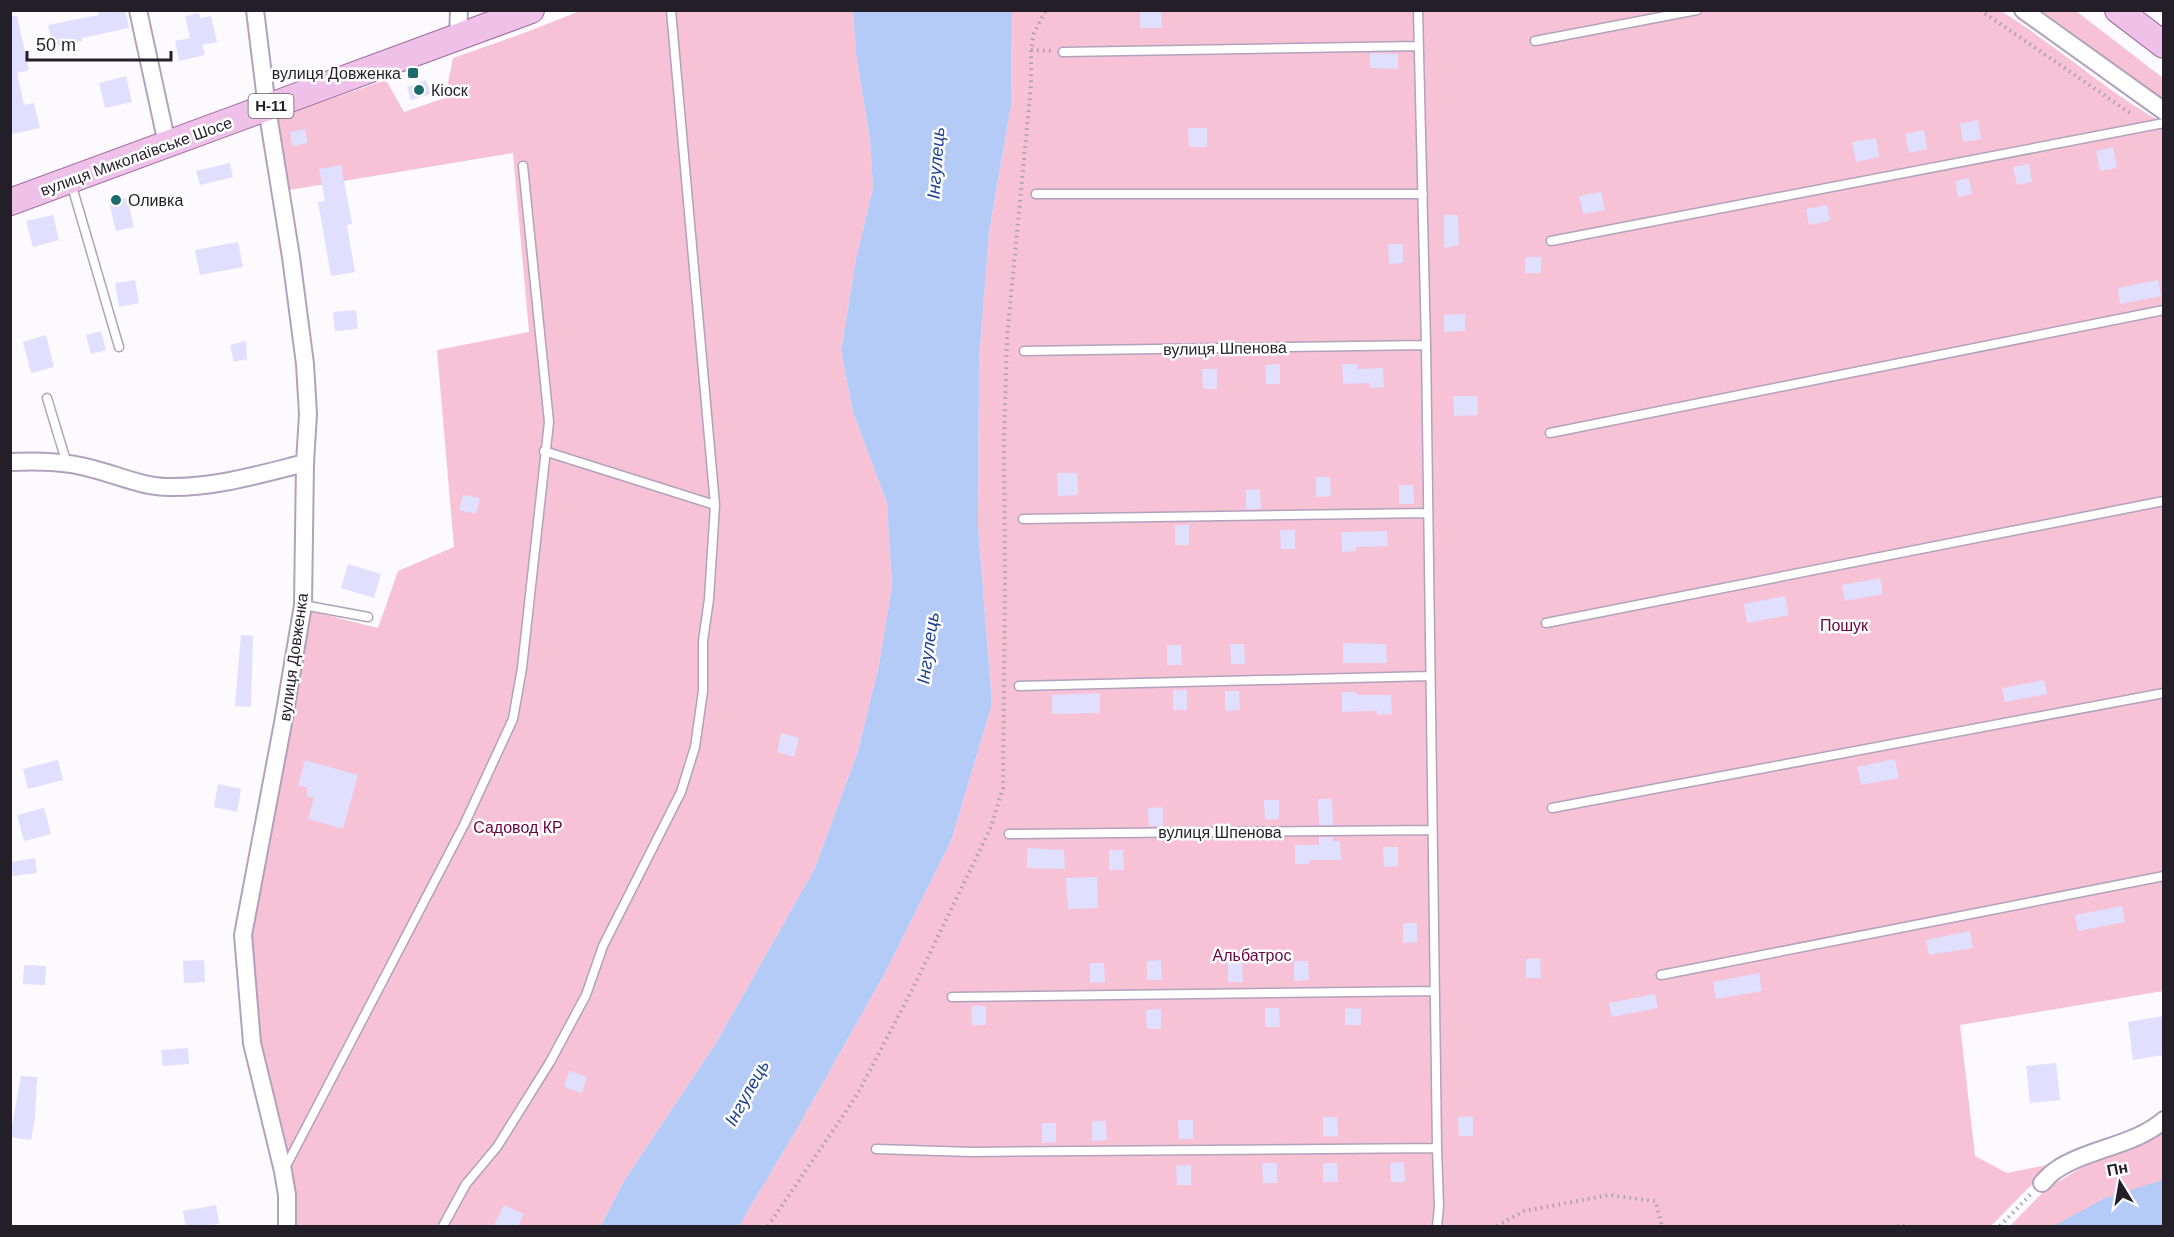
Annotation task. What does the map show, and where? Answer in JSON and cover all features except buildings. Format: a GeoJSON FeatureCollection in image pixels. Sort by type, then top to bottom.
{"type":"FeatureCollection","features":[{"type":"Feature","properties":{"kind":"main road","name":"вулиця Миколаївське Шосе"},"geometry":{"type":"LineString","coordinates":[[10,202],[531,10]]}},
{"type":"Feature","properties":{"kind":"main road"},"geometry":{"type":"LineString","coordinates":[[2133,19],[2163,45]]}},
{"type":"Feature","properties":{"kind":"street"},"geometry":{"type":"LineString","coordinates":[[138,10],[167,144]]}},
{"type":"Feature","properties":{"kind":"street","name":"вулиця Довженка"},"geometry":{"type":"LineString","coordinates":[[255,10],[267,108],[291,257],[305,364],[308,414],[303,605],[243,935],[252,1043],[283,1171],[287,1227]]}},
{"type":"Feature","properties":{"kind":"street"},"geometry":{"type":"LineString","coordinates":[[458,38],[459,10]]}},
{"type":"Feature","properties":{"kind":"street"},"geometry":{"type":"LineString","coordinates":[[2023,10],[2163,111]]}},
{"type":"Feature","properties":{"kind":"street"},"geometry":{"type":"LineString","coordinates":[[10,462],[36,461],[67,464],[168,487],[229,481],[305,463]]}},
{"type":"Feature","properties":{"kind":"street"},"geometry":{"type":"LineString","coordinates":[[2042,1182],[2056,1170],[2133,1138],[2163,1120]]}},
{"type":"Feature","properties":{"kind":"lane"},"geometry":{"type":"LineString","coordinates":[[443,1227],[466,1184],[497,1147],[550,1062],[586,995],[603,946],[681,792],[695,747],[704,691],[703,641],[709,599],[715,505],[671,10]]}},
{"type":"Feature","properties":{"kind":"lane"},"geometry":{"type":"LineString","coordinates":[[1418,10],[1426,345],[1439,1207],[1437,1227]]}},
{"type":"Feature","properties":{"kind":"lane"},"geometry":{"type":"LineString","coordinates":[[1535,41],[1697,10]]}},
{"type":"Feature","properties":{"kind":"lane"},"geometry":{"type":"LineString","coordinates":[[1063,52],[1419,46]]}},
{"type":"Feature","properties":{"kind":"lane"},"geometry":{"type":"LineString","coordinates":[[1551,241],[2163,123]]}},
{"type":"Feature","properties":{"kind":"lane"},"geometry":{"type":"LineString","coordinates":[[283,1171],[464,825],[513,719],[522,668],[544,451],[549,422],[523,166]]}},
{"type":"Feature","properties":{"kind":"lane"},"geometry":{"type":"LineString","coordinates":[[70,180],[119,347]]}},
{"type":"Feature","properties":{"kind":"lane"},"geometry":{"type":"LineString","coordinates":[[1036,194],[1423,194]]}},
{"type":"Feature","properties":{"kind":"lane"},"geometry":{"type":"LineString","coordinates":[[1550,433],[2163,310]]}},
{"type":"Feature","properties":{"kind":"lane","name":"вулиця Шпенова"},"geometry":{"type":"LineString","coordinates":[[1024,351],[1426,345]]}},
{"type":"Feature","properties":{"kind":"lane"},"geometry":{"type":"LineString","coordinates":[[47,398],[67,464]]}},
{"type":"Feature","properties":{"kind":"lane"},"geometry":{"type":"LineString","coordinates":[[544,451],[715,505]]}},
{"type":"Feature","properties":{"kind":"lane"},"geometry":{"type":"LineString","coordinates":[[1546,623],[2163,501]]}},
{"type":"Feature","properties":{"kind":"lane"},"geometry":{"type":"LineString","coordinates":[[1023,519],[1428,513]]}},
{"type":"Feature","properties":{"kind":"lane"},"geometry":{"type":"LineString","coordinates":[[303,605],[368,617]]}},
{"type":"Feature","properties":{"kind":"lane"},"geometry":{"type":"LineString","coordinates":[[1019,687],[1430,676]]}},
{"type":"Feature","properties":{"kind":"lane"},"geometry":{"type":"LineString","coordinates":[[1552,808],[2163,693]]}},
{"type":"Feature","properties":{"kind":"lane","name":"вулиця Шпенова"},"geometry":{"type":"LineString","coordinates":[[1009,834],[1432,830]]}},
{"type":"Feature","properties":{"kind":"lane"},"geometry":{"type":"LineString","coordinates":[[1661,975],[2163,876]]}},
{"type":"Feature","properties":{"kind":"lane"},"geometry":{"type":"LineString","coordinates":[[952,997],[1434,991]]}},
{"type":"Feature","properties":{"kind":"lane"},"geometry":{"type":"LineString","coordinates":[[876,1149],[983,1152],[1437,1148]]}},
{"type":"Feature","properties":{"kind":"path"},"geometry":{"type":"LineString","coordinates":[[768,1227],[857,1095],[913,988],[991,827],[1003,788],[1004,440],[1007,338],[1031,85],[1031,50],[1034,33],[1046,10]]}},
{"type":"Feature","properties":{"kind":"path"},"geometry":{"type":"LineString","coordinates":[[1980,10],[2149,126]]}},
{"type":"Feature","properties":{"kind":"path"},"geometry":{"type":"LineString","coordinates":[[1031,50],[1063,52]]}},
{"type":"Feature","properties":{"kind":"path"},"geometry":{"type":"LineString","coordinates":[[2000,1227],[2042,1182]]}},
{"type":"Feature","properties":{"kind":"path"},"geometry":{"type":"LineString","coordinates":[[1497,1227],[1524,1211],[1609,1195],[1655,1201],[1662,1227]]}},
{"type":"Feature","properties":{"kind":"path"},"geometry":{"type":"LineString","coordinates":[[1897,1227],[1907,1227]]}},
{"type":"Feature","properties":{"kind":"green space","name":"Садовод КР"},"geometry":{"type":"Polygon","coordinates":[[[580,11],[853,11],[856,54],[870,140],[873,188],[856,259],[841,351],[853,412],[887,503],[892,586],[879,665],[858,751],[815,868],[716,1043],[624,1181],[601,1226],[293,1226],[257,1038],[250,939],[310,611],[378,628],[398,571],[454,547],[437,350],[529,332],[513,153],[289,190],[278,117],[386,80],[404,112],[445,98],[453,58],[580,11]]]}},
{"type":"Feature","properties":{"kind":"green space"},"geometry":{"type":"Polygon","coordinates":[[[1012,11],[2001,11],[2122,97],[2163,123],[2163,991],[1960,1025],[1975,1156],[2007,1173],[2052,1164],[1991,1226],[739,1226],[885,973],[951,841],[992,704],[978,525],[979,361],[989,233],[1011,105],[1012,11]]]}},
{"type":"Feature","properties":{"kind":"green space"},"geometry":{"type":"Polygon","coordinates":[[[2034,11],[2076,11],[2163,78],[2163,104],[2034,11]]]}},
{"type":"Feature","properties":{"kind":"green space"},"geometry":{"type":"Polygon","coordinates":[[[2163,1131],[2163,1200],[2101,1226],[2010,1226],[2046,1189],[2086,1165],[2163,1131]]]}},
{"type":"Feature","properties":{"kind":"water","name":"Інгулець"},"geometry":{"type":"Polygon","coordinates":[[[853,11],[1012,11],[1011,105],[989,233],[979,361],[978,525],[992,704],[951,841],[885,973],[739,1226],[601,1226],[624,1181],[716,1043],[815,868],[858,751],[879,665],[892,586],[887,503],[853,412],[841,351],[856,259],[873,188],[870,140],[856,54],[853,11]]]}},
{"type":"Feature","properties":{"kind":"water"},"geometry":{"type":"Polygon","coordinates":[[[2163,1180],[2163,1226],[2054,1226],[2105,1198],[2163,1180]]]}},
{"type":"Feature","properties":{"kind":"place","name":"вулиця Довженка"},"geometry":{"type":"Point","coordinates":[413,73]}},
{"type":"Feature","properties":{"kind":"place","name":"Кіоск"},"geometry":{"type":"Point","coordinates":[419,90]}},
{"type":"Feature","properties":{"kind":"place","name":"Оливка"},"geometry":{"type":"Point","coordinates":[116,200]}},
{"type":"Feature","properties":{"kind":"park label","name":"Пошук"},"geometry":{"type":"Point","coordinates":[1844,625]}},
{"type":"Feature","properties":{"kind":"park label","name":"Альбатрос"},"geometry":{"type":"Point","coordinates":[1252,955]}}]}
